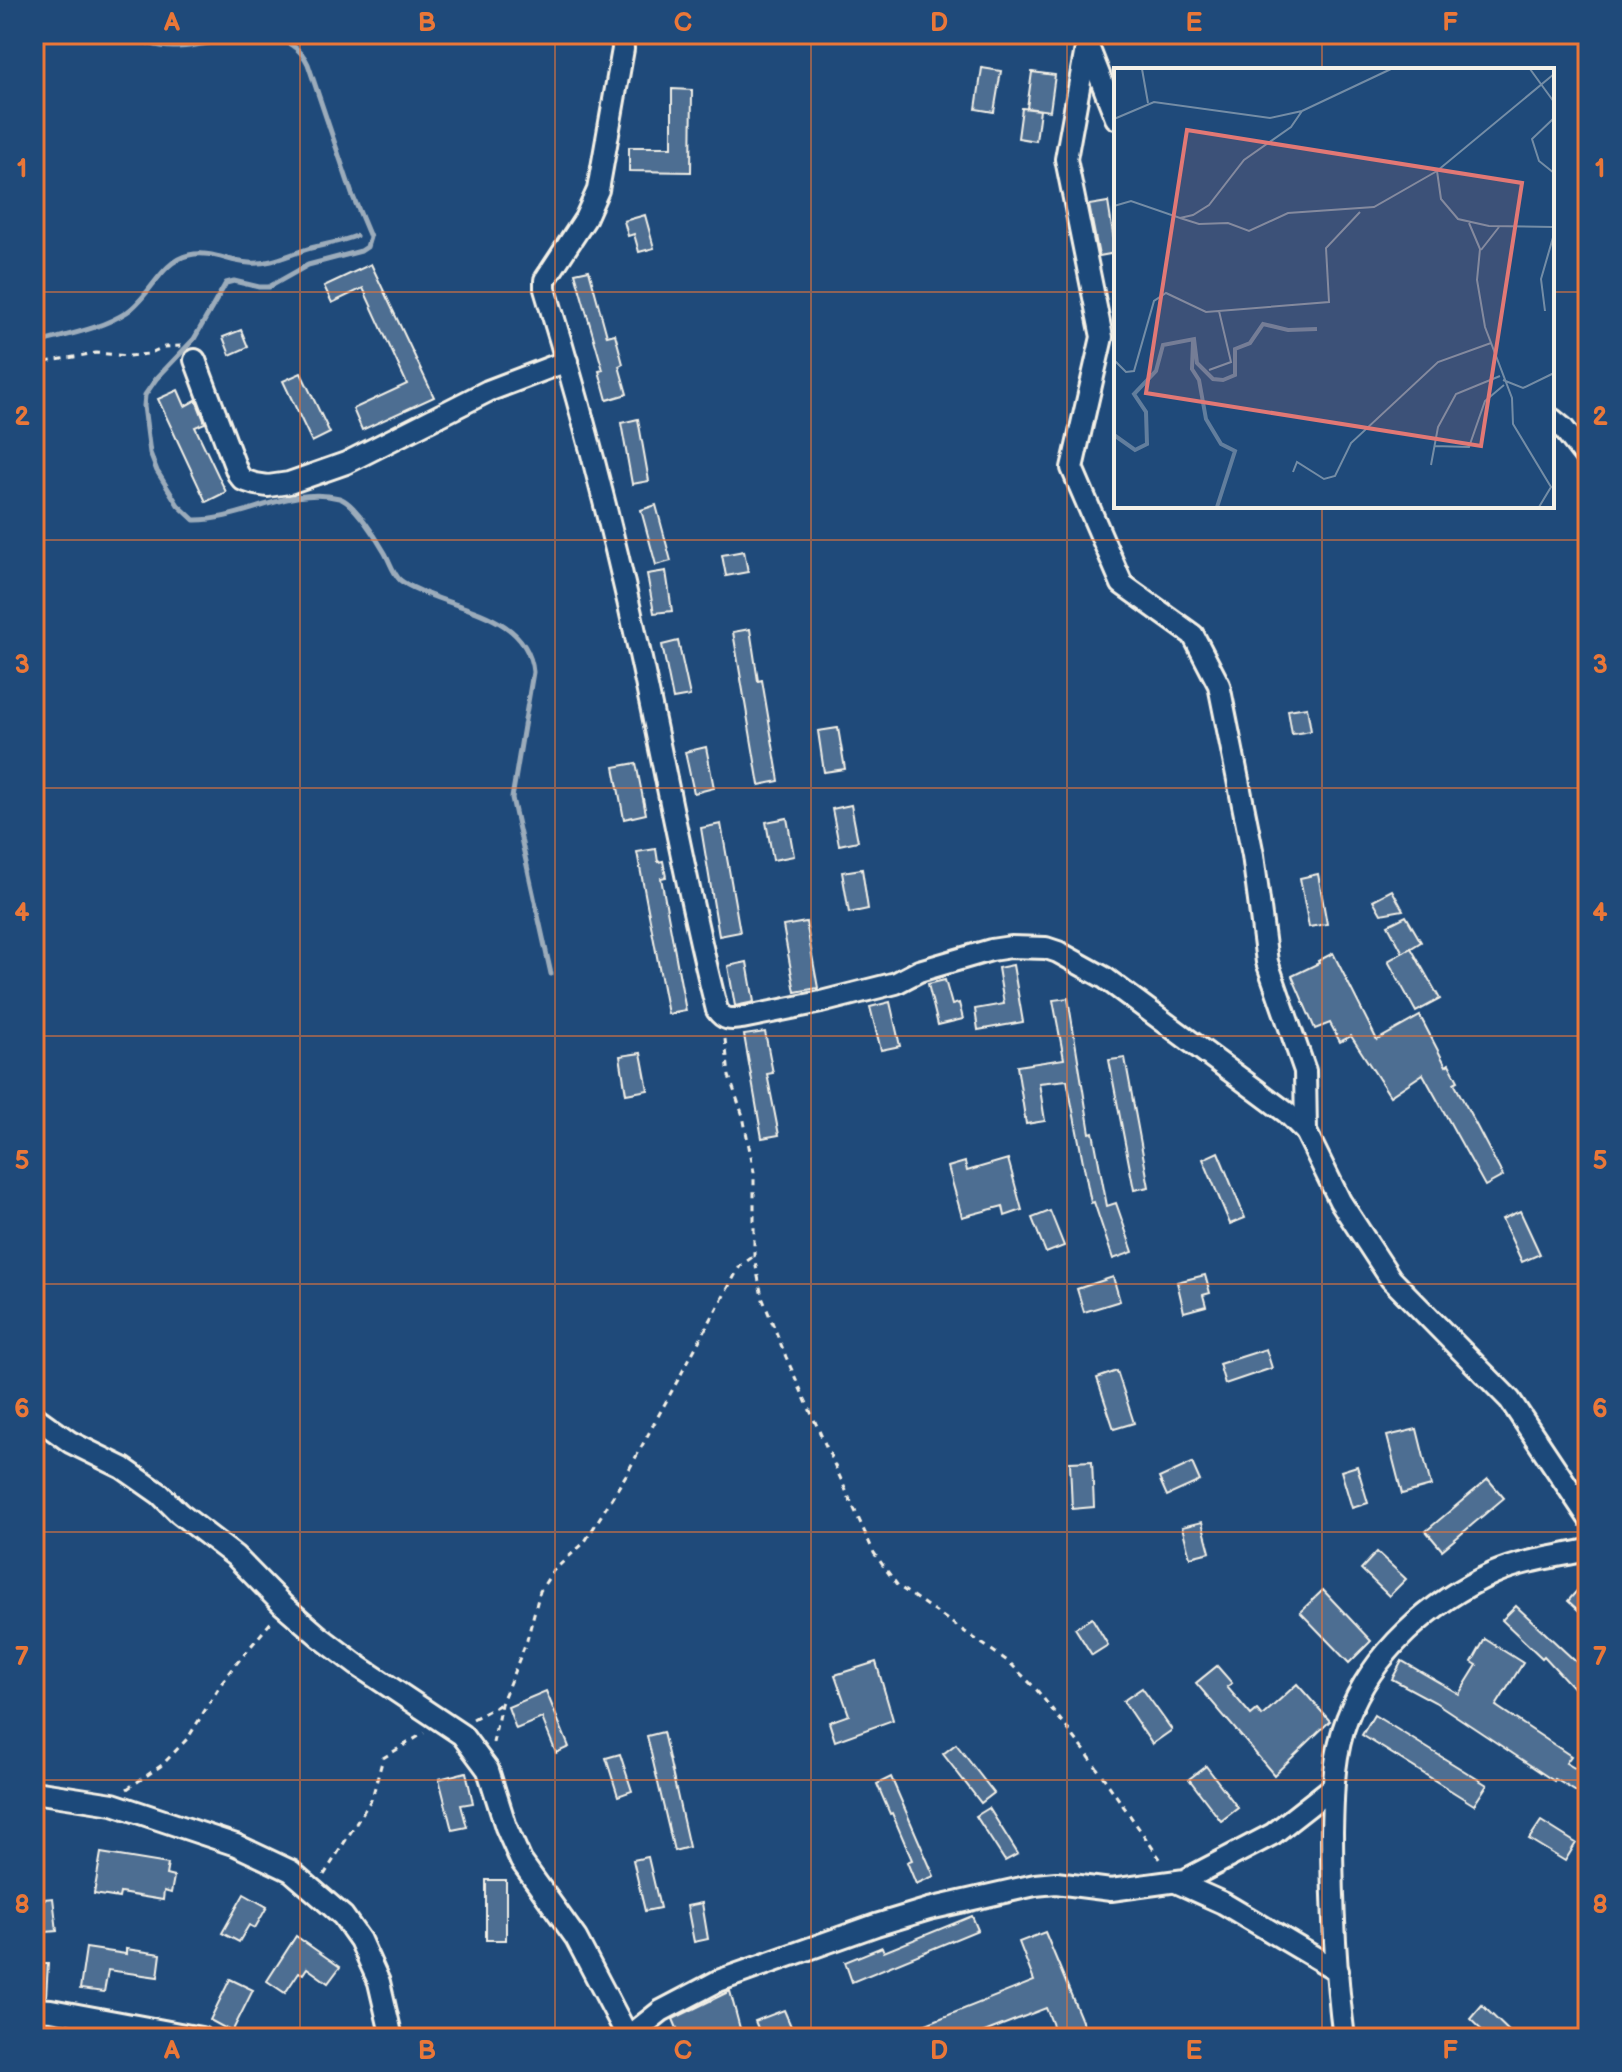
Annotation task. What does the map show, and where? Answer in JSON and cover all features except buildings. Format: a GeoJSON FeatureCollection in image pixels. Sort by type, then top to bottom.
{"type":"FeatureCollection","features":[{"type":"Feature","properties":{"kind":"street"},"geometry":{"type":"LineString","coordinates":[[622,34],[623,49],[598,190],[585,219],[545,280],[545,289],[603,499],[655,723],[694,918],[717,1010],[729,1020],[821,1002],[896,983],[919,971],[991,950],[1011,947],[1046,948],[1105,978],[1287,1113],[1306,1132],[1340,1201],[1391,1279],[1510,1400],[1588,1517]]}},
{"type":"Feature","properties":{"kind":"street"},"geometry":{"type":"LineString","coordinates":[[1088,38],[1114,112]]}},
{"type":"Feature","properties":{"kind":"street"},"geometry":{"type":"LineString","coordinates":[[1088,38],[1066,159],[1102,337],[1072,468],[1122,584],[1193,635],[1219,685],[1253,855],[1267,962],[1305,1071],[1306,1132]]}},
{"type":"Feature","properties":{"kind":"street"},"geometry":{"type":"LineString","coordinates":[[189,353],[238,474],[243,480],[268,486],[289,483],[346,463],[488,391],[567,361]]}},
{"type":"Feature","properties":{"kind":"street"},"geometry":{"type":"LineString","coordinates":[[1554,421],[1588,460]]}},
{"type":"Feature","properties":{"kind":"street"},"geometry":{"type":"LineString","coordinates":[[34,1416],[70,1442],[123,1468],[160,1494],[179,1513],[235,1556],[283,1605],[357,1665],[462,1735],[488,1770],[506,1827],[521,1861],[576,1938],[627,2038],[661,2011],[718,1981],[929,1909],[1035,1885],[1056,1883],[1111,1890],[1176,1882],[1204,1872],[1273,1834],[1333,1787]]}},
{"type":"Feature","properties":{"kind":"street"},"geometry":{"type":"LineString","coordinates":[[1344,2038],[1333,1909],[1333,1787],[1347,1718],[1372,1673],[1416,1622],[1449,1597],[1494,1573],[1532,1561],[1588,1550]]}},
{"type":"Feature","properties":{"kind":"street"},"geometry":{"type":"LineString","coordinates":[[34,1792],[113,1804],[236,1845],[291,1871],[343,1916],[371,1961],[392,2038]]}},
{"type":"Feature","properties":{"kind":"street"},"geometry":{"type":"LineString","coordinates":[[1176,1882],[1223,1903],[1338,1971]]}},
{"type":"Feature","properties":{"kind":"street"},"geometry":{"type":"LineString","coordinates":[[34,2009],[201,2038]]}},
{"type":"Feature","properties":{"kind":"path"},"geometry":{"type":"LineString","coordinates":[[34,364],[96,353],[148,354],[164,347],[189,353]]}},
{"type":"Feature","properties":{"kind":"path"},"geometry":{"type":"LineString","coordinates":[[729,1020],[725,1036],[729,1076],[743,1116],[754,1172],[755,1272],[786,1357],[833,1457],[862,1529],[886,1572],[914,1599],[1009,1662],[1028,1680],[1077,1740],[1176,1882]]}},
{"type":"Feature","properties":{"kind":"path"},"geometry":{"type":"LineString","coordinates":[[488,1770],[501,1704],[527,1640],[540,1591],[553,1571],[584,1543],[626,1475],[740,1266],[754,1256]]}},
{"type":"Feature","properties":{"kind":"path"},"geometry":{"type":"LineString","coordinates":[[113,1804],[146,1774],[162,1765],[188,1738],[226,1676],[283,1605]]}},
{"type":"Feature","properties":{"kind":"path"},"geometry":{"type":"LineString","coordinates":[[315,1890],[372,1798],[383,1758],[443,1723],[476,1719],[501,1704]]}},
{"type":"Feature","properties":{"kind":"waterway"},"geometry":{"type":"LineString","coordinates":[[125,34],[148,43],[173,47],[265,37],[282,40],[297,49],[308,64],[352,194],[370,237],[367,247],[308,265],[269,287],[234,281],[226,283],[194,339],[145,395],[150,453],[178,505],[194,520],[212,519],[303,496],[321,495],[345,501],[371,530],[400,580],[494,620],[520,640],[529,654],[533,672],[512,798],[551,974]]}},
{"type":"Feature","properties":{"kind":"waterway"},"geometry":{"type":"LineString","coordinates":[[34,344],[93,328],[127,312],[171,264],[189,255],[205,254],[258,263],[356,236]]}}]}
